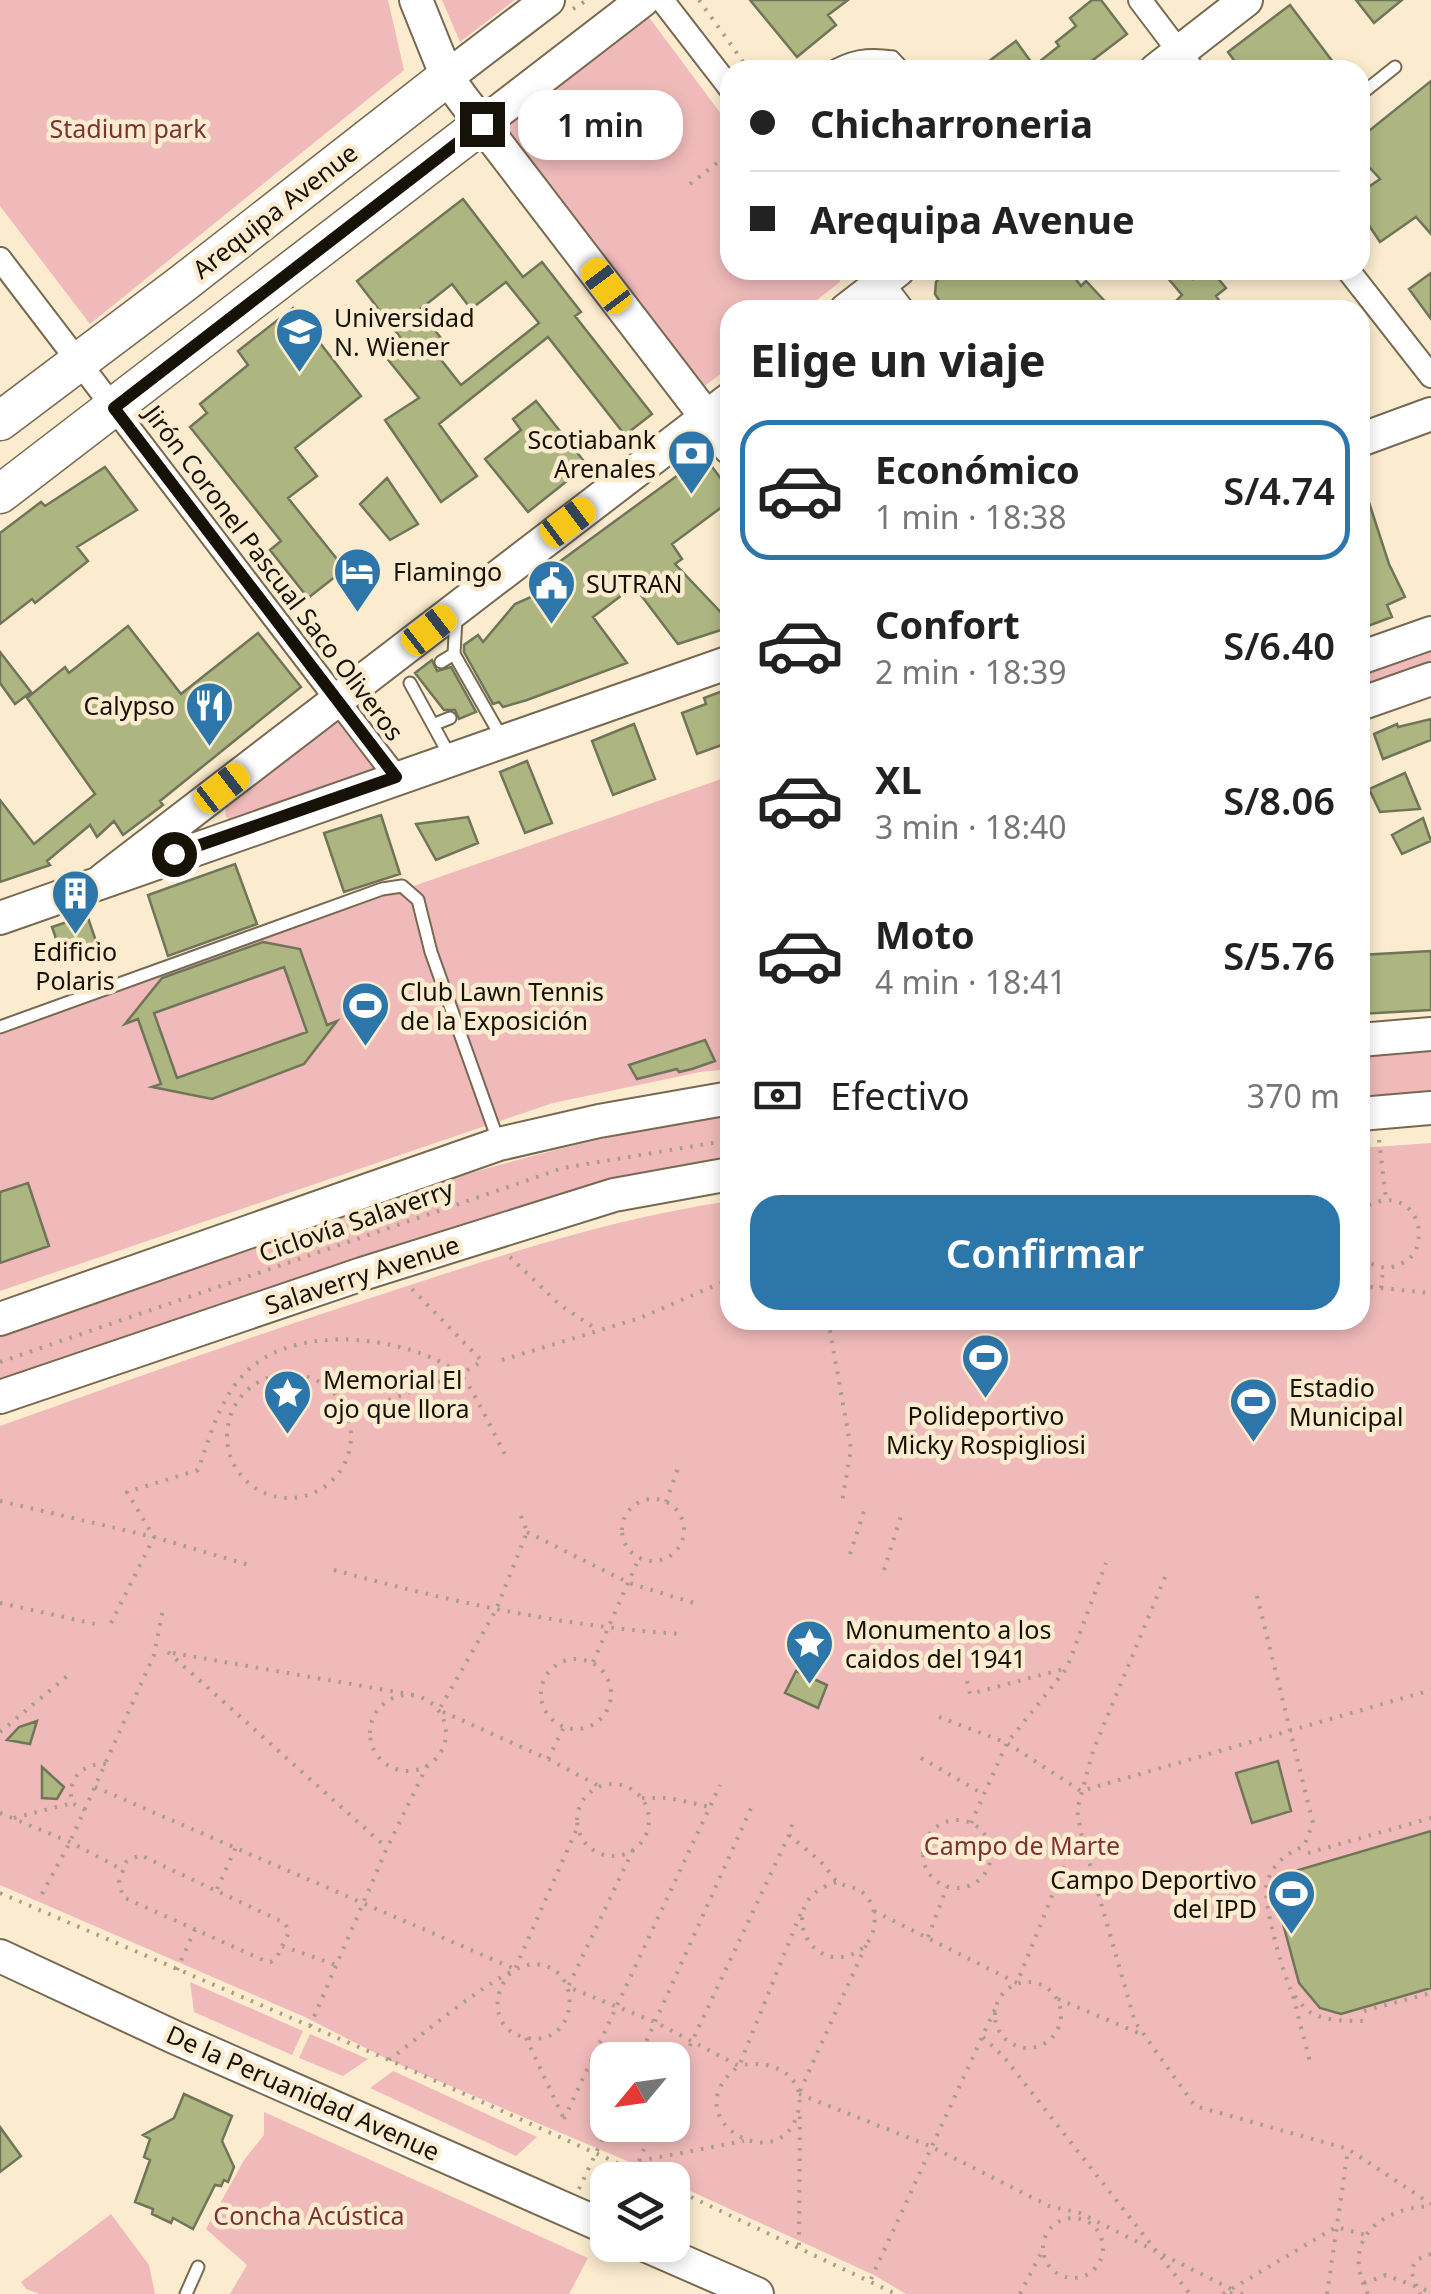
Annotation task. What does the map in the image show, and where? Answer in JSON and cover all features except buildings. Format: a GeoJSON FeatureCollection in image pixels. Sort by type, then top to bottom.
{"type":"FeatureCollection","features":[{"type":"Feature","properties":{"kind":"main road"},"geometry":{"type":"LineString","coordinates":[[104,879],[718,408],[447,77],[416,0]]}},
{"type":"Feature","properties":{"kind":"main road","name":"Arequipa Avenue"},"geometry":{"type":"LineString","coordinates":[[0,421],[548,0]]}},
{"type":"Feature","properties":{"kind":"main road"},"geometry":{"type":"LineString","coordinates":[[0,494],[643,0]]}},
{"type":"Feature","properties":{"kind":"main road"},"geometry":{"type":"LineString","coordinates":[[1180,60],[1246,0]]}},
{"type":"Feature","properties":{"kind":"main road"},"geometry":{"type":"LineString","coordinates":[[857,300],[878,280]]}},
{"type":"Feature","properties":{"kind":"main road"},"geometry":{"type":"LineString","coordinates":[[1370,436],[1431,414]]}},
{"type":"Feature","properties":{"kind":"main road"},"geometry":{"type":"LineString","coordinates":[[1370,654],[1431,633]]}},
{"type":"Feature","properties":{"kind":"main road"},"geometry":{"type":"LineString","coordinates":[[0,918],[720,665]]}},
{"type":"Feature","properties":{"kind":"main road"},"geometry":{"type":"LineString","coordinates":[[1370,700],[1431,679]]}},
{"type":"Feature","properties":{"kind":"main road"},"geometry":{"type":"LineString","coordinates":[[1370,1039],[1431,1034]]}},
{"type":"Feature","properties":{"kind":"main road"},"geometry":{"type":"LineString","coordinates":[[0,1319],[499,1144],[720,1100]]}},
{"type":"Feature","properties":{"kind":"main road"},"geometry":{"type":"LineString","coordinates":[[1370,1127],[1431,1108]]}},
{"type":"Feature","properties":{"kind":"main road","name":"Salaverry Avenue"},"geometry":{"type":"LineString","coordinates":[[0,1397],[362,1274],[614,1196],[720,1175]]}},
{"type":"Feature","properties":{"kind":"main road","name":"De la Peruanidad Avenue"},"geometry":{"type":"LineString","coordinates":[[0,1956],[590,2220]]}},
{"type":"Feature","properties":{"kind":"main road"},"geometry":{"type":"LineString","coordinates":[[684,2262],[756,2294]]}},
{"type":"Feature","properties":{"kind":"street"},"geometry":{"type":"LineString","coordinates":[[662,0],[720,75]]}},
{"type":"Feature","properties":{"kind":"street"},"geometry":{"type":"LineString","coordinates":[[1140,0],[1174,60]]}},
{"type":"Feature","properties":{"kind":"street","name":"Jirón Coronel Pascual Saco Oliveros"},"geometry":{"type":"LineString","coordinates":[[0,259],[396,777]]}},
{"type":"Feature","properties":{"kind":"street"},"geometry":{"type":"LineString","coordinates":[[1356,280],[1431,376]]}},
{"type":"Feature","properties":{"kind":"lane"},"geometry":{"type":"LineString","coordinates":[[845,60],[874,54],[897,60]]}},
{"type":"Feature","properties":{"kind":"lane"},"geometry":{"type":"LineString","coordinates":[[1370,87],[1395,66]]}},
{"type":"Feature","properties":{"kind":"lane"},"geometry":{"type":"LineString","coordinates":[[456,608],[454,654],[478,704],[503,740]]}},
{"type":"Feature","properties":{"kind":"lane"},"geometry":{"type":"LineString","coordinates":[[441,662],[454,654]]}},
{"type":"Feature","properties":{"kind":"lane"},"geometry":{"type":"LineString","coordinates":[[373,672],[414,680],[451,758]]}},
{"type":"Feature","properties":{"kind":"lane"},"geometry":{"type":"LineString","coordinates":[[435,724],[450,718]]}},
{"type":"Feature","properties":{"kind":"lane"},"geometry":{"type":"LineString","coordinates":[[0,1028],[382,889],[402,886],[418,900],[431,952],[499,1144]]}},
{"type":"Feature","properties":{"kind":"lane"},"geometry":{"type":"LineString","coordinates":[[186,2294],[198,2268]]}},
{"type":"Feature","properties":{"kind":"path"},"geometry":{"type":"LineString","coordinates":[[699,0],[742,60]]}},
{"type":"Feature","properties":{"kind":"path"},"geometry":{"type":"LineString","coordinates":[[690,184],[720,161]]}},
{"type":"Feature","properties":{"kind":"path"},"geometry":{"type":"LineString","coordinates":[[1370,1127],[1386,1199]]}},
{"type":"Feature","properties":{"kind":"path","name":"Ciclovía Salaverry"},"geometry":{"type":"LineString","coordinates":[[0,1362],[563,1168],[720,1142]]}},
{"type":"Feature","properties":{"kind":"path"},"geometry":{"type":"LineString","coordinates":[[1370,1203],[1386,1199],[1409,1208],[1421,1229],[1416,1253],[1396,1268],[1370,1264]]}},
{"type":"Feature","properties":{"kind":"path"},"geometry":{"type":"LineString","coordinates":[[506,1253],[560,1305],[598,1330]]}},
{"type":"Feature","properties":{"kind":"path"},"geometry":{"type":"LineString","coordinates":[[1382,1288],[1383,1268]]}},
{"type":"Feature","properties":{"kind":"path"},"geometry":{"type":"LineString","coordinates":[[502,1360],[640,1318],[720,1282]]}},
{"type":"Feature","properties":{"kind":"path"},"geometry":{"type":"LineString","coordinates":[[348,1414],[461,1374],[482,1361],[408,1285]]}},
{"type":"Feature","properties":{"kind":"path"},"geometry":{"type":"LineString","coordinates":[[1370,1287],[1431,1293]]}},
{"type":"Feature","properties":{"kind":"path"},"geometry":{"type":"LineString","coordinates":[[830,1330],[851,1449],[842,1502]]}},
{"type":"Feature","properties":{"kind":"path"},"geometry":{"type":"LineString","coordinates":[[154,1537],[127,1492],[198,1470],[220,1408],[244,1373],[290,1346],[322,1338],[400,1347],[461,1374],[506,1458]]}},
{"type":"Feature","properties":{"kind":"path"},"geometry":{"type":"LineString","coordinates":[[270,1377],[310,1377],[333,1392],[348,1414],[352,1443],[348,1457],[333,1481],[309,1496],[281,1498],[254,1488],[243,1479],[229,1454],[231,1413],[246,1391],[270,1377]]}},
{"type":"Feature","properties":{"kind":"path"},"geometry":{"type":"LineString","coordinates":[[666,1502],[679,1465]]}},
{"type":"Feature","properties":{"kind":"path"},"geometry":{"type":"LineString","coordinates":[[645,1500],[666,1502],[674,1507],[684,1524],[682,1544],[668,1558],[639,1558],[624,1543],[623,1522],[635,1504],[645,1500]]}},
{"type":"Feature","properties":{"kind":"path"},"geometry":{"type":"LineString","coordinates":[[0,1501],[154,1537],[250,1565]]}},
{"type":"Feature","properties":{"kind":"path"},"geometry":{"type":"LineString","coordinates":[[850,1554],[865,1508]]}},
{"type":"Feature","properties":{"kind":"path"},"geometry":{"type":"LineString","coordinates":[[309,2028],[387,1848],[427,1766],[444,1747],[446,1734],[439,1710],[496,1610],[527,1532],[521,1516]]}},
{"type":"Feature","properties":{"kind":"path"},"geometry":{"type":"LineString","coordinates":[[884,1570],[901,1516]]}},
{"type":"Feature","properties":{"kind":"path"},"geometry":{"type":"LineString","coordinates":[[527,1532],[629,1583],[698,1604]]}},
{"type":"Feature","properties":{"kind":"path"},"geometry":{"type":"LineString","coordinates":[[111,1623],[154,1537]]}},
{"type":"Feature","properties":{"kind":"path"},"geometry":{"type":"LineString","coordinates":[[593,1662],[639,1558]]}},
{"type":"Feature","properties":{"kind":"path"},"geometry":{"type":"LineString","coordinates":[[971,1824],[1007,1743],[1068,1668],[1106,1563]]}},
{"type":"Feature","properties":{"kind":"path"},"geometry":{"type":"LineString","coordinates":[[334,1570],[496,1610],[608,1630],[682,1634]]}},
{"type":"Feature","properties":{"kind":"path"},"geometry":{"type":"LineString","coordinates":[[1165,1577],[1093,1751],[1077,1810],[1141,2034],[1195,2106],[1348,2149],[1431,2205]]}},
{"type":"Feature","properties":{"kind":"path"},"geometry":{"type":"LineString","coordinates":[[1257,1596],[1312,1823],[1304,1846],[1282,1856],[1266,1889],[1310,2062]]}},
{"type":"Feature","properties":{"kind":"path"},"geometry":{"type":"LineString","coordinates":[[0,1603],[100,1625]]}},
{"type":"Feature","properties":{"kind":"path"},"geometry":{"type":"LineString","coordinates":[[42,1894],[85,1810],[154,1655],[162,1609]]}},
{"type":"Feature","properties":{"kind":"path"},"geometry":{"type":"LineString","coordinates":[[387,1848],[168,1652],[414,1695],[600,1786],[623,1784],[642,1798],[648,1808],[648,1832],[634,1850],[568,1987],[570,2010],[566,2021],[549,2036],[526,2038],[514,2034],[498,2014],[498,1988],[514,1969],[578,1826],[582,1802],[600,1786]]}},
{"type":"Feature","properties":{"kind":"path"},"geometry":{"type":"LineString","coordinates":[[570,1658],[593,1662],[602,1670],[612,1691],[606,1714],[588,1728],[564,1727],[554,1722],[542,1702],[544,1679],[550,1669],[570,1658]]}},
{"type":"Feature","properties":{"kind":"path"},"geometry":{"type":"LineString","coordinates":[[966,1681],[970,1694],[1068,1668]]}},
{"type":"Feature","properties":{"kind":"path"},"geometry":{"type":"LineString","coordinates":[[0,1732],[72,1672]]}},
{"type":"Feature","properties":{"kind":"path"},"geometry":{"type":"LineString","coordinates":[[940,1717],[1007,1743],[1081,1790],[1431,1690]]}},
{"type":"Feature","properties":{"kind":"path"},"geometry":{"type":"LineString","coordinates":[[414,1695],[388,1700],[378,1708],[372,1720],[372,1746],[389,1766],[414,1770],[427,1766]]}},
{"type":"Feature","properties":{"kind":"path"},"geometry":{"type":"LineString","coordinates":[[548,1759],[564,1727]]}},
{"type":"Feature","properties":{"kind":"path"},"geometry":{"type":"LineString","coordinates":[[921,1758],[983,1794]]}},
{"type":"Feature","properties":{"kind":"path"},"geometry":{"type":"LineString","coordinates":[[72,1803],[72,1783],[78,1773],[92,1764],[106,1764]]}},
{"type":"Feature","properties":{"kind":"path"},"geometry":{"type":"LineString","coordinates":[[526,2038],[564,2119],[720,1785]]}},
{"type":"Feature","properties":{"kind":"path"},"geometry":{"type":"LineString","coordinates":[[95,1787],[514,1969]]}},
{"type":"Feature","properties":{"kind":"path"},"geometry":{"type":"LineString","coordinates":[[642,1798],[669,1798],[710,1807]]}},
{"type":"Feature","properties":{"kind":"path"},"geometry":{"type":"LineString","coordinates":[[13,1819],[72,1803],[85,1810]]}},
{"type":"Feature","properties":{"kind":"path"},"geometry":{"type":"LineString","coordinates":[[646,2042],[752,1806]]}},
{"type":"Feature","properties":{"kind":"path"},"geometry":{"type":"LineString","coordinates":[[0,1813],[70,1842],[123,1870]]}},
{"type":"Feature","properties":{"kind":"path"},"geometry":{"type":"LineString","coordinates":[[690,2044],[794,1818]]}},
{"type":"Feature","properties":{"kind":"path"},"geometry":{"type":"LineString","coordinates":[[1308,1853],[1431,1818]]}},
{"type":"Feature","properties":{"kind":"path"},"geometry":{"type":"LineString","coordinates":[[949,1820],[971,1824],[987,1839],[990,1861],[979,1880],[958,1888],[947,1887],[929,1874],[924,1864],[925,1842],[939,1825],[949,1820]]}},
{"type":"Feature","properties":{"kind":"path"},"geometry":{"type":"LineString","coordinates":[[578,1826],[582,1838],[599,1853],[622,1855],[634,1850]]}},
{"type":"Feature","properties":{"kind":"path"},"geometry":{"type":"LineString","coordinates":[[871,2280],[995,2009],[1006,1989],[1017,1983],[1081,1833]]}},
{"type":"Feature","properties":{"kind":"path"},"geometry":{"type":"LineString","coordinates":[[788,1835],[838,1882]]}},
{"type":"Feature","properties":{"kind":"path"},"geometry":{"type":"LineString","coordinates":[[217,1888],[236,1847]]}},
{"type":"Feature","properties":{"kind":"path"},"geometry":{"type":"LineString","coordinates":[[140,1855],[217,1888],[284,1923],[289,1932],[278,1957],[270,1962],[123,1896],[119,1889],[123,1870],[132,1856],[140,1855]]}},
{"type":"Feature","properties":{"kind":"path"},"geometry":{"type":"LineString","coordinates":[[838,1882],[854,1886],[867,1896],[874,1911],[874,1928],[798,2094],[798,2111],[791,2127],[778,2139],[761,2144],[744,2141],[732,2134],[718,2111],[721,2084],[739,2066],[802,1910],[810,1896],[823,1886],[838,1882]]}},
{"type":"Feature","properties":{"kind":"path"},"geometry":{"type":"LineString","coordinates":[[928,1937],[947,1887]]}},
{"type":"Feature","properties":{"kind":"path"},"geometry":{"type":"LineString","coordinates":[[0,1893],[389,2060],[614,2162]]}},
{"type":"Feature","properties":{"kind":"path"},"geometry":{"type":"LineString","coordinates":[[802,1910],[808,1942],[821,1953],[838,1957],[854,1954],[867,1943]]}},
{"type":"Feature","properties":{"kind":"path"},"geometry":{"type":"LineString","coordinates":[[874,1911],[1017,1983],[1038,1983],[1056,1998],[1141,2034]]}},
{"type":"Feature","properties":{"kind":"path"},"geometry":{"type":"LineString","coordinates":[[177,1970],[195,1929]]}},
{"type":"Feature","properties":{"kind":"path"},"geometry":{"type":"LineString","coordinates":[[282,1946],[336,1965]]}},
{"type":"Feature","properties":{"kind":"path"},"geometry":{"type":"LineString","coordinates":[[389,2060],[514,1969],[539,1964],[552,1968],[568,1987],[655,2022],[739,2066],[758,2061],[776,2065],[790,2077],[798,2094],[802,2123],[798,2245]]}},
{"type":"Feature","properties":{"kind":"path"},"geometry":{"type":"LineString","coordinates":[[1292,1991],[1310,2012],[1342,2021],[1363,2021]]}},
{"type":"Feature","properties":{"kind":"path"},"geometry":{"type":"LineString","coordinates":[[1364,2012],[1431,1992]]}},
{"type":"Feature","properties":{"kind":"path"},"geometry":{"type":"LineString","coordinates":[[995,2009],[1000,2033],[1008,2042],[1030,2048],[1050,2039],[1060,2020],[1056,1998]]}},
{"type":"Feature","properties":{"kind":"path"},"geometry":{"type":"LineString","coordinates":[[984,2036],[1190,2294]]}},
{"type":"Feature","properties":{"kind":"path"},"geometry":{"type":"LineString","coordinates":[[1003,2056],[1008,2042]]}},
{"type":"Feature","properties":{"kind":"path"},"geometry":{"type":"LineString","coordinates":[[798,2094],[932,2148],[1049,2206],[1080,2213],[1227,2292],[1245,2294]]}},
{"type":"Feature","properties":{"kind":"path"},"geometry":{"type":"LineString","coordinates":[[647,2142],[639,2161],[744,2141]]}},
{"type":"Feature","properties":{"kind":"path"},"geometry":{"type":"LineString","coordinates":[[569,2211],[601,2142]]}},
{"type":"Feature","properties":{"kind":"path"},"geometry":{"type":"LineString","coordinates":[[1327,2294],[1348,2149]]}},
{"type":"Feature","properties":{"kind":"path"},"geometry":{"type":"LineString","coordinates":[[690,2196],[896,2294]]}},
{"type":"Feature","properties":{"kind":"path"},"geometry":{"type":"LineString","coordinates":[[1368,2294],[1362,2284],[1357,2254],[1366,2236],[1395,2211],[1431,2205]]}},
{"type":"Feature","properties":{"kind":"path"},"geometry":{"type":"LineString","coordinates":[[1020,2294],[1051,2227],[1073,2217],[1094,2226],[1104,2245],[1099,2265],[1081,2278],[1070,2278],[1052,2269],[1043,2249]]}},
{"type":"Feature","properties":{"kind":"path"},"geometry":{"type":"LineString","coordinates":[[1227,2292],[1336,2226],[1366,2236]]}},
{"type":"Feature","properties":{"kind":"path"},"geometry":{"type":"LineString","coordinates":[[1420,2294],[1411,2277],[1412,2265],[1421,2256],[1431,2254]]}},
{"type":"Feature","properties":{"kind":"path"},"geometry":{"type":"LineString","coordinates":[[1362,2284],[1386,2275],[1431,2292]]}},
{"type":"Feature","properties":{"kind":"green space","name":"Stadium park"},"geometry":{"type":"Polygon","coordinates":[[[0,0],[388,0],[404,70],[90,324],[0,206],[0,0]]]}},
{"type":"Feature","properties":{"kind":"green space"},"geometry":{"type":"Polygon","coordinates":[[[442,0],[515,0],[460,42],[442,0]]]}},
{"type":"Feature","properties":{"kind":"green space"},"geometry":{"type":"Polygon","coordinates":[[[637,15],[648,16],[720,113],[720,280],[840,282],[817,300],[720,300],[720,374],[706,385],[697,384],[498,121],[637,15]]]}},
{"type":"Feature","properties":{"kind":"green space"},"geometry":{"type":"Polygon","coordinates":[[[1431,641],[1431,673],[1370,694],[1370,662],[1431,641]]]}},
{"type":"Feature","properties":{"kind":"green space"},"geometry":{"type":"Polygon","coordinates":[[[335,719],[375,771],[236,822],[226,817],[225,807],[335,719]]]}},
{"type":"Feature","properties":{"kind":"green space","name":"Club Lawn Tennis de la Exposición"},"geometry":{"type":"Polygon","coordinates":[[[720,779],[720,1070],[553,1103],[0,1291],[0,1030],[720,779]]]}},
{"type":"Feature","properties":{"kind":"green space"},"geometry":{"type":"Polygon","coordinates":[[[1431,1051],[1431,1100],[1370,1105],[1370,1056],[1431,1051]]]}},
{"type":"Feature","properties":{"kind":"green space"},"geometry":{"type":"Polygon","coordinates":[[[720,1116],[720,1163],[600,1184],[524,1206],[0,1384],[0,1334],[360,1207],[543,1153],[720,1116]]]}},
{"type":"Feature","properties":{"kind":"green space","name":"Campo de Marte"},"geometry":{"type":"Polygon","coordinates":[[[1431,1143],[1431,2294],[906,2294],[874,2275],[690,2191],[690,2162],[630,2162],[389,2060],[305,2017],[0,1885],[0,1426],[298,1322],[521,1250],[645,1217],[720,1203],[720,1330],[1370,1330],[1370,1147],[1431,1143]]]}},
{"type":"Feature","properties":{"kind":"green space"},"geometry":{"type":"Polygon","coordinates":[[[190,1982],[303,2031],[292,2055],[194,2012],[190,1982]]]}},
{"type":"Feature","properties":{"kind":"green space"},"geometry":{"type":"Polygon","coordinates":[[[310,2034],[368,2059],[343,2076],[299,2058],[310,2034]]]}},
{"type":"Feature","properties":{"kind":"green space"},"geometry":{"type":"Polygon","coordinates":[[[393,2071],[537,2137],[516,2156],[370,2088],[393,2071]]]}},
{"type":"Feature","properties":{"kind":"green space","name":"Concha Acústica"},"geometry":{"type":"Polygon","coordinates":[[[264,2112],[588,2258],[569,2294],[230,2294],[247,2265],[206,2229],[244,2160],[264,2135],[264,2112]]]}},
{"type":"Feature","properties":{"kind":"green space"},"geometry":{"type":"Polygon","coordinates":[[[111,2214],[149,2265],[155,2294],[40,2294],[26,2289],[21,2282],[111,2214]]]}},
{"type":"Feature","properties":{"kind":"place","name":"Universidad N. Wiener"},"geometry":{"type":"Point","coordinates":[299,374]}},
{"type":"Feature","properties":{"kind":"place","name":"Scotiabank Arenales"},"geometry":{"type":"Point","coordinates":[691,496]}},
{"type":"Feature","properties":{"kind":"place","name":"Flamingo"},"geometry":{"type":"Point","coordinates":[358,614]}},
{"type":"Feature","properties":{"kind":"place","name":"SUTRAN"},"geometry":{"type":"Point","coordinates":[551,626]}},
{"type":"Feature","properties":{"kind":"place","name":"Calypso"},"geometry":{"type":"Point","coordinates":[210,748]}},
{"type":"Feature","properties":{"kind":"place","name":"Edificio Polaris"},"geometry":{"type":"Point","coordinates":[75,936]}},
{"type":"Feature","properties":{"kind":"place","name":"Club Lawn Tennis de la Exposición"},"geometry":{"type":"Point","coordinates":[365,1048]}},
{"type":"Feature","properties":{"kind":"place","name":"Polideportivo Micky Rospigliosi"},"geometry":{"type":"Point","coordinates":[986,1400]}},
{"type":"Feature","properties":{"kind":"place","name":"Memorial El ojo que llora"},"geometry":{"type":"Point","coordinates":[288,1436]}},
{"type":"Feature","properties":{"kind":"place","name":"Estadio Municipal"},"geometry":{"type":"Point","coordinates":[1254,1444]}},
{"type":"Feature","properties":{"kind":"place","name":"Monumento a los caidos del 1941"},"geometry":{"type":"Point","coordinates":[810,1686]}},
{"type":"Feature","properties":{"kind":"place","name":"Campo Deportivo del IPD"},"geometry":{"type":"Point","coordinates":[1292,1936]}},
{"type":"Feature","properties":{"kind":"route"},"geometry":{"type":"LineString","coordinates":[[174,854],[396,777],[114,408],[482,124]]}}]}
